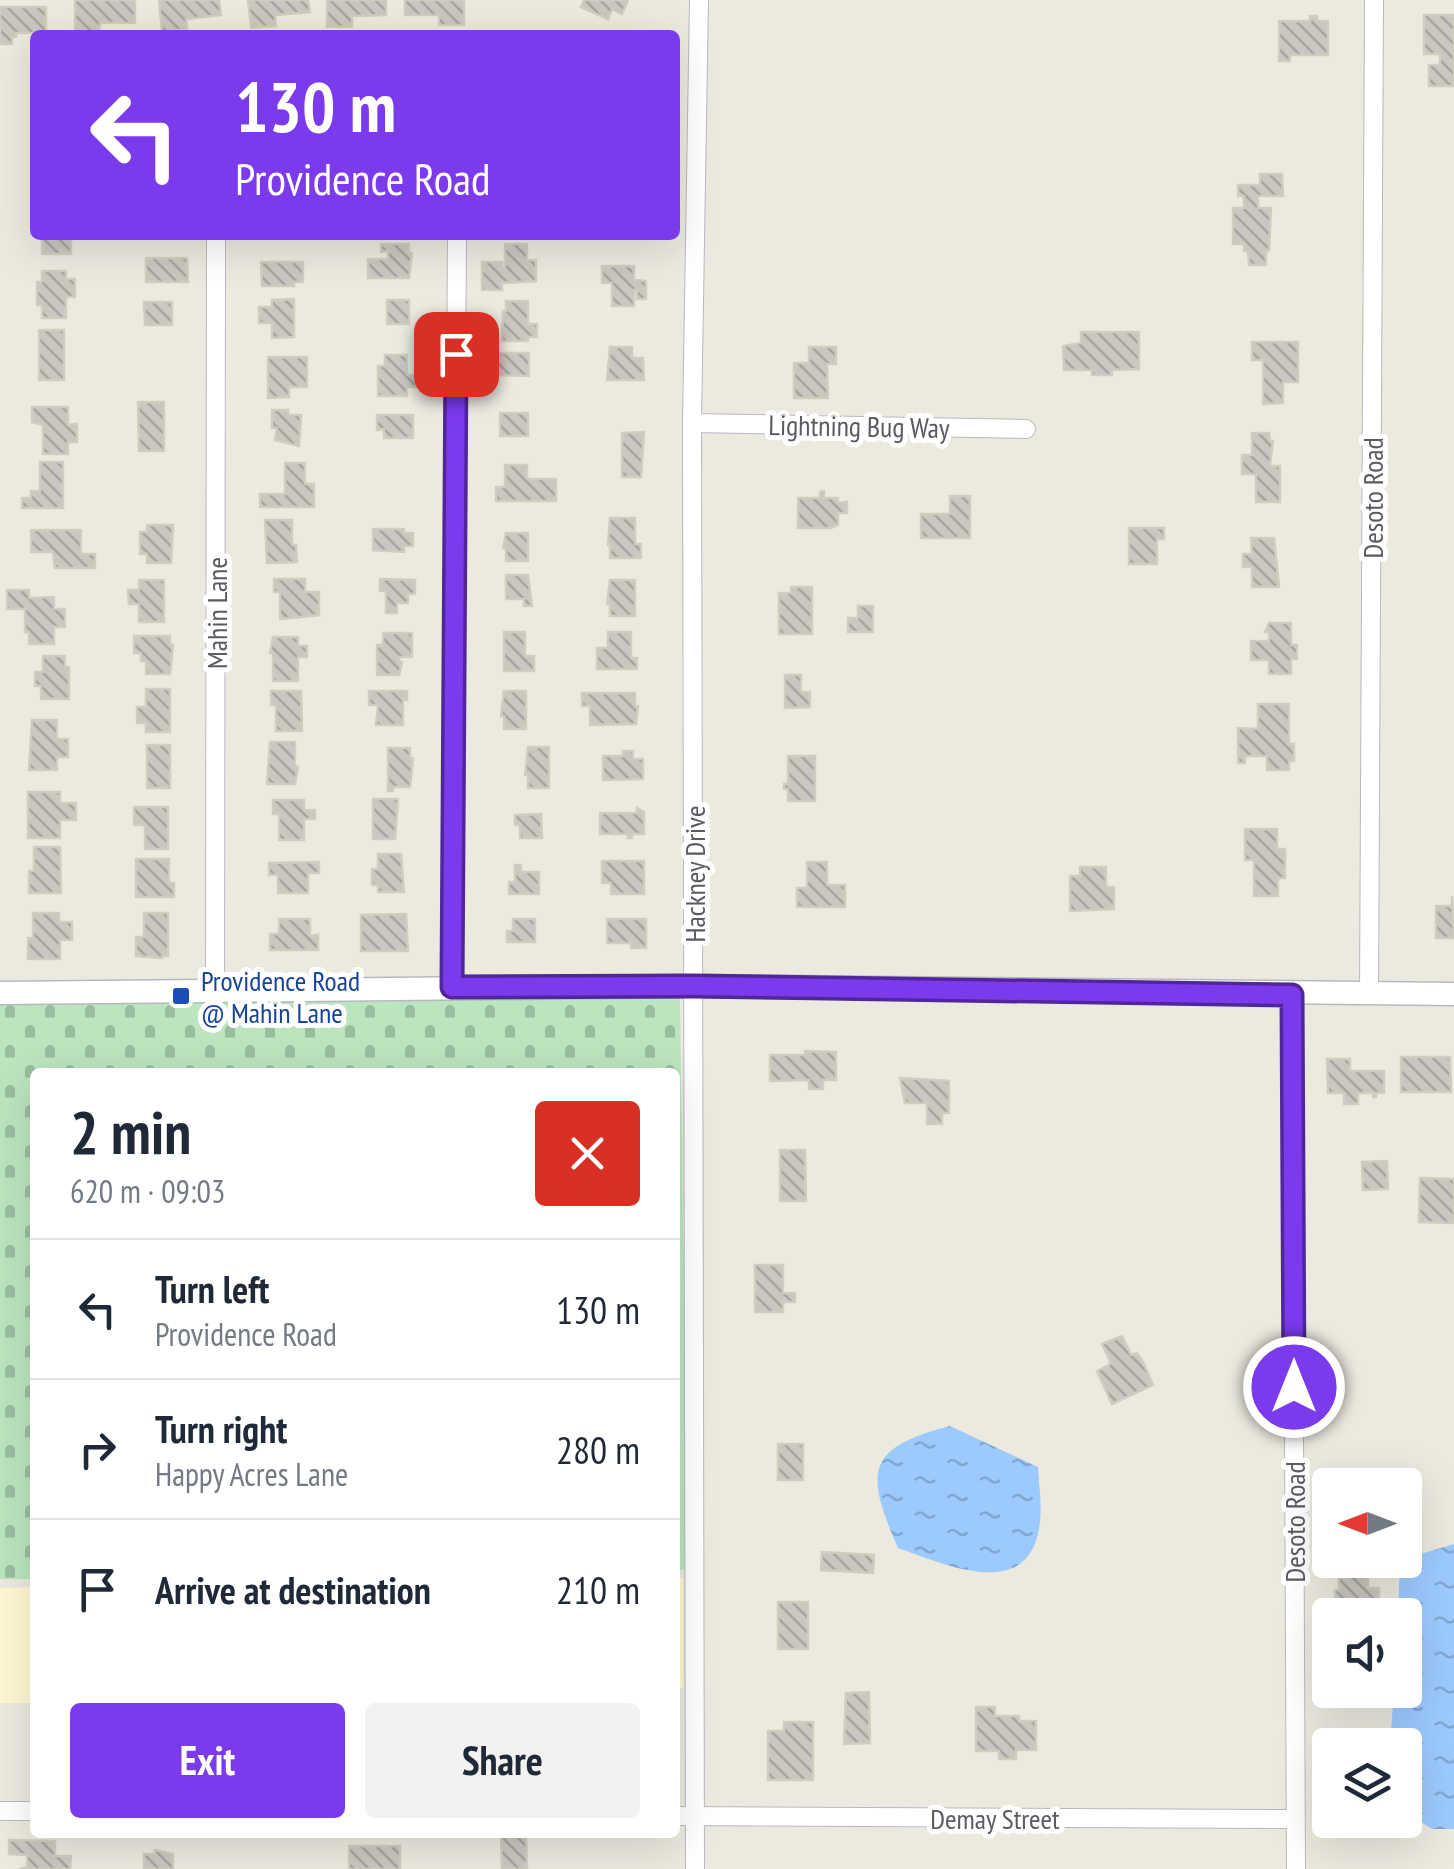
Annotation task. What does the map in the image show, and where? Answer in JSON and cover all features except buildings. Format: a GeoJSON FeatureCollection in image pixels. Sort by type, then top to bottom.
{"type":"FeatureCollection","features":[{"type":"Feature","properties":{"kind":"street","name":"Hackney Drive"},"geometry":{"type":"LineString","coordinates":[[694,1869],[692,424],[699,0]]}},
{"type":"Feature","properties":{"kind":"street","name":"Desoto Road"},"geometry":{"type":"LineString","coordinates":[[1369,995],[1374,0]]}},
{"type":"Feature","properties":{"kind":"street","name":"Mahin Lane"},"geometry":{"type":"LineString","coordinates":[[215,990],[216,240]]}},
{"type":"Feature","properties":{"kind":"street"},"geometry":{"type":"LineString","coordinates":[[452,987],[457,240]]}},
{"type":"Feature","properties":{"kind":"street","name":"Lightning Bug Way"},"geometry":{"type":"LineString","coordinates":[[692,424],[1026,429]]}},
{"type":"Feature","properties":{"kind":"street"},"geometry":{"type":"LineString","coordinates":[[0,994],[694,986],[1454,994]]}},
{"type":"Feature","properties":{"kind":"street","name":"Desoto Road"},"geometry":{"type":"LineString","coordinates":[[1292,995],[1296,1869]]}},
{"type":"Feature","properties":{"kind":"street"},"geometry":{"type":"LineString","coordinates":[[0,1810],[30,1811]]}},
{"type":"Feature","properties":{"kind":"street","name":"Demay Street"},"geometry":{"type":"LineString","coordinates":[[680,1816],[1295,1819]]}},
{"type":"Feature","properties":{"kind":"shaded area"},"geometry":{"type":"Polygon","coordinates":[[[680,1578],[683,1578],[680,1688],[680,1578]]]}},
{"type":"Feature","properties":{"kind":"shaded area"},"geometry":{"type":"Polygon","coordinates":[[[30,1587],[30,1703],[0,1703],[0,1588],[30,1587]]]}},
{"type":"Feature","properties":{"kind":"green space"},"geometry":{"type":"Polygon","coordinates":[[[0,998],[680,998],[683,1230],[695,1569],[680,1570],[680,1068],[30,1068],[30,1579],[0,1579],[0,998]]]}},
{"type":"Feature","properties":{"kind":"water"},"geometry":{"type":"Polygon","coordinates":[[[950,1426],[1038,1467],[1041,1515],[1033,1548],[1021,1563],[1004,1571],[961,1569],[898,1548],[887,1522],[878,1482],[887,1454],[922,1434],[950,1426]]]}},
{"type":"Feature","properties":{"kind":"water"},"geometry":{"type":"Polygon","coordinates":[[[1454,1544],[1454,1829],[1432,1829],[1422,1823],[1422,1728],[1391,1728],[1393,1708],[1422,1708],[1422,1598],[1399,1598],[1399,1578],[1422,1578],[1422,1553],[1454,1544]]]}},
{"type":"Feature","properties":{"kind":"place","name":"Providence Road @ Mahin Lane"},"geometry":{"type":"Point","coordinates":[181,996]}},
{"type":"Feature","properties":{"kind":"route"},"geometry":{"type":"LineString","coordinates":[[456,354],[452,987],[694,986],[1292,995],[1294,1387]]}}]}
